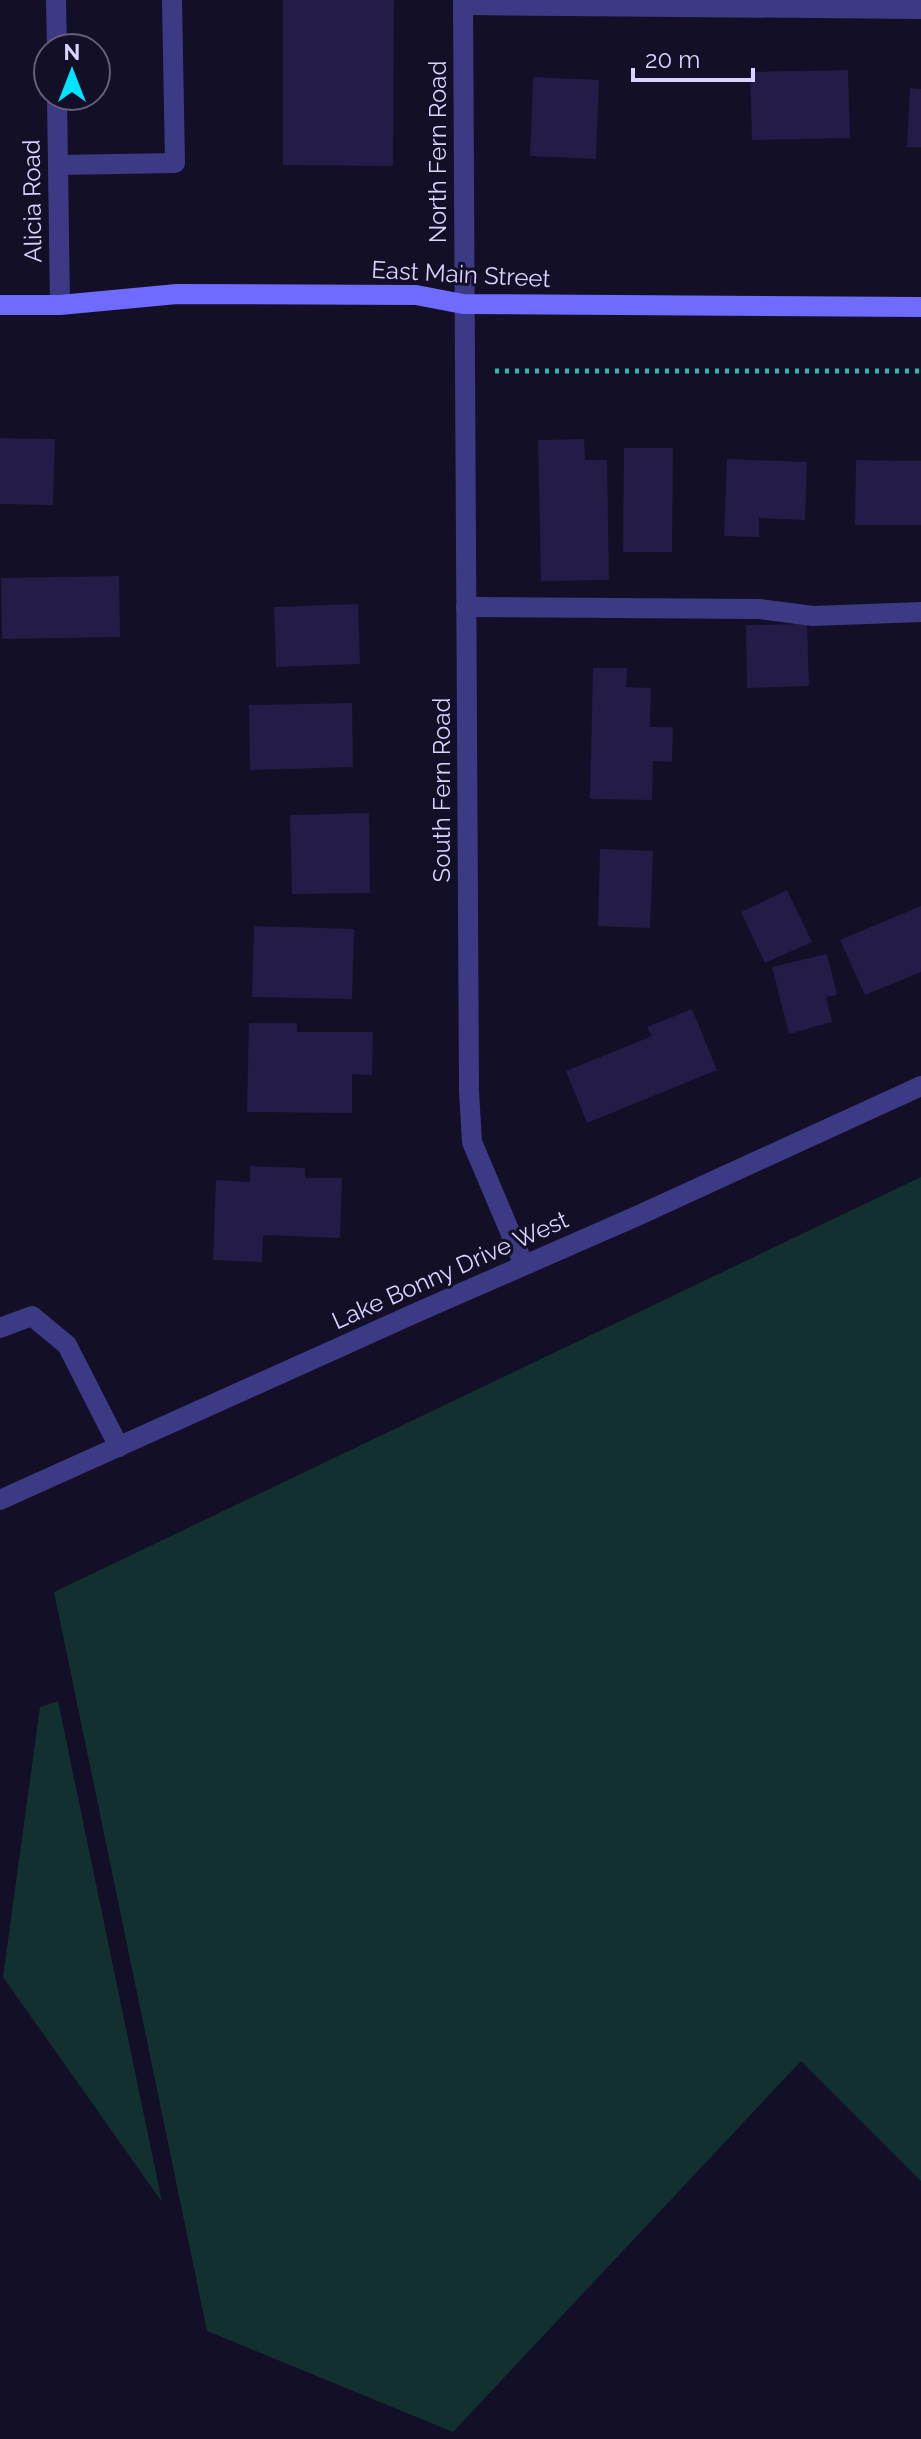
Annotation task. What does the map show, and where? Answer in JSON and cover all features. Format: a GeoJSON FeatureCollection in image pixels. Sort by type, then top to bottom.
{"type":"FeatureCollection","features":[{"type":"Feature","properties":{"kind":"main road","name":"East Main Street"},"geometry":{"type":"LineString","coordinates":[[0,305],[60,305],[177,294],[416,295],[463,304],[921,307]]}},
{"type":"Feature","properties":{"kind":"street"},"geometry":{"type":"LineString","coordinates":[[56,0],[57,32]]}},
{"type":"Feature","properties":{"kind":"street"},"geometry":{"type":"LineString","coordinates":[[58,165],[175,163],[172,0]]}},
{"type":"Feature","properties":{"kind":"street"},"geometry":{"type":"LineString","coordinates":[[463,3],[921,9]]}},
{"type":"Feature","properties":{"kind":"street","name":"North Fern Road"},"geometry":{"type":"LineString","coordinates":[[463,3],[463,304]]}},
{"type":"Feature","properties":{"kind":"street","name":"Alicia Road"},"geometry":{"type":"LineString","coordinates":[[57,112],[60,305]]}},
{"type":"Feature","properties":{"kind":"street","name":"South Fern Road"},"geometry":{"type":"LineString","coordinates":[[463,304],[469,1091],[472,1142],[524,1265]]}},
{"type":"Feature","properties":{"kind":"street"},"geometry":{"type":"LineString","coordinates":[[466,607],[759,609],[813,616],[921,612]]}},
{"type":"Feature","properties":{"kind":"street","name":"Lake Bonny Drive West"},"geometry":{"type":"LineString","coordinates":[[0,1500],[921,1086]]}},
{"type":"Feature","properties":{"kind":"street"},"geometry":{"type":"LineString","coordinates":[[0,1328],[32,1316],[67,1345],[119,1447]]}},
{"type":"Feature","properties":{"kind":"path"},"geometry":{"type":"LineString","coordinates":[[490,371],[921,371]]}},
{"type":"Feature","properties":{"kind":"green space"},"geometry":{"type":"Polygon","coordinates":[[[921,1177],[921,2181],[801,2061],[453,2432],[207,2331],[54,1592],[921,1177]]]}},
{"type":"Feature","properties":{"kind":"green space"},"geometry":{"type":"Polygon","coordinates":[[[58,1701],[162,2202],[3,1977],[40,1707],[58,1701]]]}},
{"type":"Feature","properties":{"kind":"building"},"geometry":{"type":"Polygon","coordinates":[[[283,0],[394,0],[393,166],[283,165],[283,0]]]}},
{"type":"Feature","properties":{"kind":"building"},"geometry":{"type":"Polygon","coordinates":[[[848,70],[850,138],[752,140],[750,72],[848,70]]]}},
{"type":"Feature","properties":{"kind":"building"},"geometry":{"type":"Polygon","coordinates":[[[533,77],[599,80],[596,159],[530,156],[533,77]]]}},
{"type":"Feature","properties":{"kind":"building"},"geometry":{"type":"Polygon","coordinates":[[[910,88],[921,89],[921,147],[907,147],[910,88]]]}},
{"type":"Feature","properties":{"kind":"building"},"geometry":{"type":"Polygon","coordinates":[[[0,438],[55,439],[53,505],[0,504],[0,438]]]}},
{"type":"Feature","properties":{"kind":"building"},"geometry":{"type":"Polygon","coordinates":[[[584,439],[585,460],[607,460],[609,580],[541,581],[538,440],[584,439]]]}},
{"type":"Feature","properties":{"kind":"building"},"geometry":{"type":"Polygon","coordinates":[[[624,448],[673,448],[672,552],[623,552],[624,448]]]}},
{"type":"Feature","properties":{"kind":"building"},"geometry":{"type":"Polygon","coordinates":[[[727,459],[807,462],[805,520],[759,518],[759,537],[724,536],[727,459]]]}},
{"type":"Feature","properties":{"kind":"building"},"geometry":{"type":"Polygon","coordinates":[[[856,460],[921,461],[921,525],[855,525],[856,460]]]}},
{"type":"Feature","properties":{"kind":"building"},"geometry":{"type":"Polygon","coordinates":[[[119,576],[120,637],[2,639],[1,578],[119,576]]]}},
{"type":"Feature","properties":{"kind":"building"},"geometry":{"type":"Polygon","coordinates":[[[358,604],[360,664],[276,667],[274,607],[358,604]]]}},
{"type":"Feature","properties":{"kind":"building"},"geometry":{"type":"Polygon","coordinates":[[[807,624],[809,686],[747,688],[746,625],[807,624]]]}},
{"type":"Feature","properties":{"kind":"building"},"geometry":{"type":"Polygon","coordinates":[[[593,668],[627,668],[626,687],[651,688],[650,727],[673,727],[672,762],[653,761],[652,800],[590,799],[593,668]]]}},
{"type":"Feature","properties":{"kind":"building"},"geometry":{"type":"Polygon","coordinates":[[[352,703],[353,767],[250,770],[249,705],[352,703]]]}},
{"type":"Feature","properties":{"kind":"building"},"geometry":{"type":"Polygon","coordinates":[[[369,813],[370,893],[292,894],[290,815],[369,813]]]}},
{"type":"Feature","properties":{"kind":"building"},"geometry":{"type":"Polygon","coordinates":[[[600,849],[653,851],[650,928],[598,926],[600,849]]]}},
{"type":"Feature","properties":{"kind":"building"},"geometry":{"type":"Polygon","coordinates":[[[787,890],[812,942],[765,963],[741,912],[787,890]]]}},
{"type":"Feature","properties":{"kind":"building"},"geometry":{"type":"Polygon","coordinates":[[[921,906],[921,972],[865,995],[840,940],[921,906]]]}},
{"type":"Feature","properties":{"kind":"building"},"geometry":{"type":"Polygon","coordinates":[[[254,926],[354,929],[352,999],[252,997],[254,926]]]}},
{"type":"Feature","properties":{"kind":"building"},"geometry":{"type":"Polygon","coordinates":[[[827,954],[837,995],[826,997],[832,1022],[789,1034],[772,967],[827,954]]]}},
{"type":"Feature","properties":{"kind":"building"},"geometry":{"type":"Polygon","coordinates":[[[692,1009],[717,1070],[587,1123],[566,1071],[652,1036],[647,1027],[692,1009]]]}},
{"type":"Feature","properties":{"kind":"building"},"geometry":{"type":"Polygon","coordinates":[[[249,1023],[297,1023],[297,1032],[373,1032],[372,1075],[352,1074],[352,1113],[247,1112],[249,1023]]]}},
{"type":"Feature","properties":{"kind":"building"},"geometry":{"type":"Polygon","coordinates":[[[250,1166],[305,1168],[305,1178],[342,1178],[340,1238],[263,1235],[262,1262],[213,1260],[216,1180],[250,1182],[250,1166]]]}}]}
